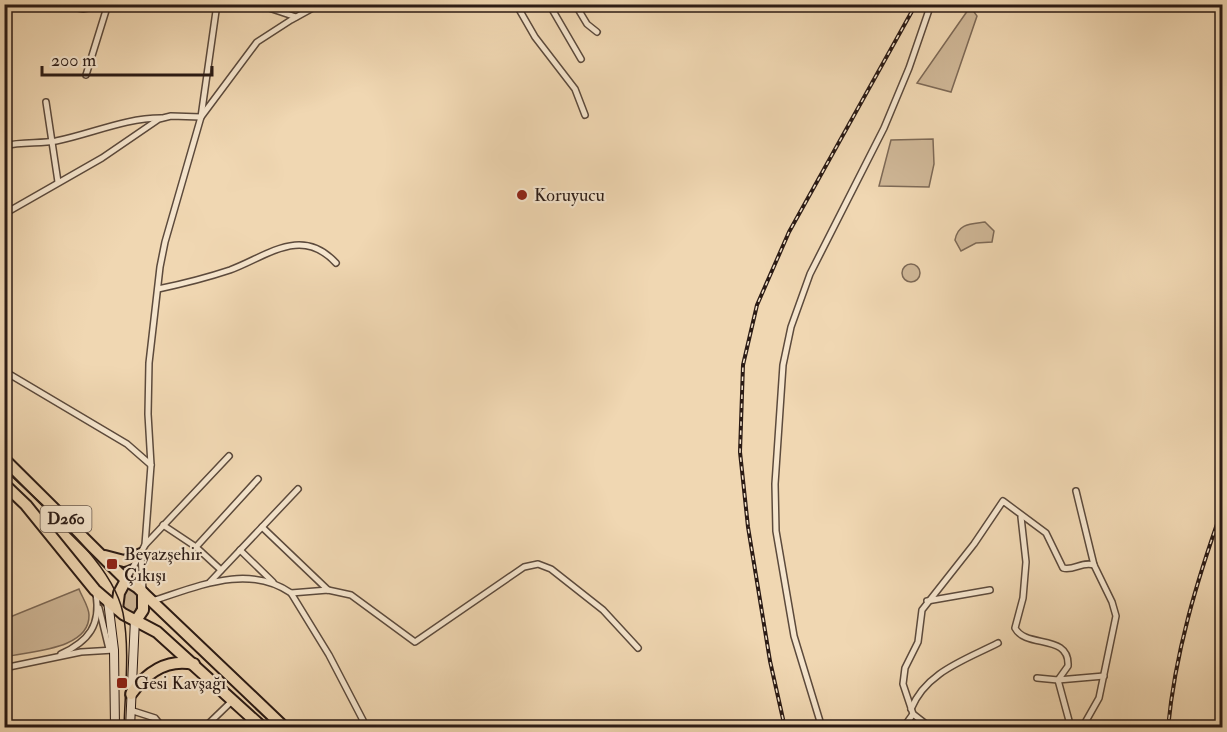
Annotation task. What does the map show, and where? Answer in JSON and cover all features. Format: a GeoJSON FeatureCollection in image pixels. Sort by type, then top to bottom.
{"type":"FeatureCollection","features":[{"type":"Feature","properties":{"kind":"highway","name":"D260"},"geometry":{"type":"LineString","coordinates":[[4,459],[126,580]]}},
{"type":"Feature","properties":{"kind":"highway","name":"D260"},"geometry":{"type":"LineString","coordinates":[[4,484],[26,505],[108,605]]}},
{"type":"Feature","properties":{"kind":"highway"},"geometry":{"type":"LineString","coordinates":[[104,556],[124,561],[143,549]]}},
{"type":"Feature","properties":{"kind":"highway"},"geometry":{"type":"LineString","coordinates":[[263,728],[157,632],[108,605],[118,596],[126,580],[143,592],[285,728]]}},
{"type":"Feature","properties":{"kind":"highway"},"geometry":{"type":"LineString","coordinates":[[138,620],[143,610],[143,592]]}},
{"type":"Feature","properties":{"kind":"highway"},"geometry":{"type":"LineString","coordinates":[[131,694],[146,677],[162,666],[178,662],[194,664]]}},
{"type":"Feature","properties":{"kind":"main road"},"geometry":{"type":"LineString","coordinates":[[108,605],[115,726]]}},
{"type":"Feature","properties":{"kind":"main road"},"geometry":{"type":"LineString","coordinates":[[130,728],[138,620]]}},
{"type":"Feature","properties":{"kind":"street"},"geometry":{"type":"LineString","coordinates":[[57,4],[88,9],[108,4]]}},
{"type":"Feature","properties":{"kind":"street"},"geometry":{"type":"LineString","coordinates":[[86,75],[108,4]]}},
{"type":"Feature","properties":{"kind":"street"},"geometry":{"type":"LineString","coordinates":[[143,592],[143,549],[151,465],[148,389],[158,289],[165,242],[201,117],[217,4]]}},
{"type":"Feature","properties":{"kind":"street"},"geometry":{"type":"LineString","coordinates":[[257,4],[296,17]]}},
{"type":"Feature","properties":{"kind":"street"},"geometry":{"type":"LineString","coordinates":[[201,117],[257,42],[320,4]]}},
{"type":"Feature","properties":{"kind":"street"},"geometry":{"type":"LineString","coordinates":[[516,4],[535,37],[578,94],[585,115]]}},
{"type":"Feature","properties":{"kind":"street"},"geometry":{"type":"LineString","coordinates":[[549,4],[581,59]]}},
{"type":"Feature","properties":{"kind":"street"},"geometry":{"type":"LineString","coordinates":[[574,4],[587,24],[597,32]]}},
{"type":"Feature","properties":{"kind":"street"},"geometry":{"type":"LineString","coordinates":[[822,728],[794,636],[776,531],[774,484],[784,357],[791,327],[810,274],[884,128],[909,68],[931,4]]}},
{"type":"Feature","properties":{"kind":"street"},"geometry":{"type":"LineString","coordinates":[[46,102],[58,182]]}},
{"type":"Feature","properties":{"kind":"street"},"geometry":{"type":"LineString","coordinates":[[4,146],[20,142],[52,141],[99,132],[128,121],[201,117]]}},
{"type":"Feature","properties":{"kind":"street"},"geometry":{"type":"LineString","coordinates":[[4,214],[102,158],[163,118]]}},
{"type":"Feature","properties":{"kind":"street"},"geometry":{"type":"LineString","coordinates":[[158,289],[226,271],[285,246],[315,250],[336,263]]}},
{"type":"Feature","properties":{"kind":"street"},"geometry":{"type":"LineString","coordinates":[[4,371],[127,444],[151,465]]}},
{"type":"Feature","properties":{"kind":"street"},"geometry":{"type":"LineString","coordinates":[[126,580],[143,549],[229,456]]}},
{"type":"Feature","properties":{"kind":"street"},"geometry":{"type":"LineString","coordinates":[[196,547],[258,479]]}},
{"type":"Feature","properties":{"kind":"street"},"geometry":{"type":"LineString","coordinates":[[209,583],[298,489]]}},
{"type":"Feature","properties":{"kind":"street"},"geometry":{"type":"LineString","coordinates":[[1076,491],[1094,565],[1112,602],[1116,616],[1099,698],[1082,728]]}},
{"type":"Feature","properties":{"kind":"street"},"geometry":{"type":"LineString","coordinates":[[931,728],[912,712],[903,676],[918,642],[920,615],[927,601],[974,544],[1003,501],[1021,517],[1046,533],[1064,568],[1094,565]]}},
{"type":"Feature","properties":{"kind":"street"},"geometry":{"type":"LineString","coordinates":[[1021,517],[1026,562],[1023,598],[1015,628],[1021,635],[1057,645],[1063,650],[1068,666],[1058,680]]}},
{"type":"Feature","properties":{"kind":"street"},"geometry":{"type":"LineString","coordinates":[[163,525],[196,547],[221,570]]}},
{"type":"Feature","properties":{"kind":"street"},"geometry":{"type":"LineString","coordinates":[[262,527],[328,590]]}},
{"type":"Feature","properties":{"kind":"street"},"geometry":{"type":"LineString","coordinates":[[240,550],[276,584],[291,593],[325,648],[367,728]]}},
{"type":"Feature","properties":{"kind":"street"},"geometry":{"type":"LineString","coordinates":[[291,593],[328,590],[351,595],[415,642],[524,567],[541,564],[551,568],[603,610],[638,648]]}},
{"type":"Feature","properties":{"kind":"street"},"geometry":{"type":"LineString","coordinates":[[152,601],[209,583],[244,578],[276,584]]}},
{"type":"Feature","properties":{"kind":"street"},"geometry":{"type":"LineString","coordinates":[[927,601],[990,590]]}},
{"type":"Feature","properties":{"kind":"street"},"geometry":{"type":"LineString","coordinates":[[51,658],[86,639],[108,605]]}},
{"type":"Feature","properties":{"kind":"street"},"geometry":{"type":"LineString","coordinates":[[903,728],[920,692],[935,676],[998,643]]}},
{"type":"Feature","properties":{"kind":"street"},"geometry":{"type":"LineString","coordinates":[[4,668],[51,658],[112,650]]}},
{"type":"Feature","properties":{"kind":"street"},"geometry":{"type":"LineString","coordinates":[[1037,678],[1058,680],[1104,676]]}},
{"type":"Feature","properties":{"kind":"street"},"geometry":{"type":"LineString","coordinates":[[1058,680],[1071,728]]}},
{"type":"Feature","properties":{"kind":"street"},"geometry":{"type":"LineString","coordinates":[[204,728],[233,700]]}},
{"type":"Feature","properties":{"kind":"street"},"geometry":{"type":"LineString","coordinates":[[130,710],[155,718],[163,728]]}},
{"type":"Feature","properties":{"kind":"street"},"geometry":{"type":"LineString","coordinates":[[93,728],[115,726]]}},
{"type":"Feature","properties":{"kind":"shaded area"},"geometry":{"type":"Polygon","coordinates":[[[972,9],[977,16],[951,92],[917,83],[968,10],[972,9]]]}},
{"type":"Feature","properties":{"kind":"shaded area"},"geometry":{"type":"Polygon","coordinates":[[[933,139],[934,164],[929,187],[879,186],[891,140],[933,139]]]}},
{"type":"Feature","properties":{"kind":"shaded area"},"geometry":{"type":"Polygon","coordinates":[[[985,222],[994,231],[992,242],[976,243],[961,251],[955,240],[959,230],[966,225],[985,222]]]}},
{"type":"Feature","properties":{"kind":"shaded area"},"geometry":{"type":"Polygon","coordinates":[[[911,264],[917,267],[920,273],[917,279],[911,282],[905,279],[902,273],[905,267],[911,264]]]}},
{"type":"Feature","properties":{"kind":"shaded area"},"geometry":{"type":"Polygon","coordinates":[[[128,587],[136,593],[139,600],[134,615],[121,609],[123,591],[128,587]]]}},
{"type":"Feature","properties":{"kind":"shaded area"},"geometry":{"type":"Polygon","coordinates":[[[79,589],[89,615],[87,627],[80,635],[56,647],[5,657],[5,619],[79,589]]]}},
{"type":"Feature","properties":{"kind":"tram line"},"geometry":{"type":"LineString","coordinates":[[4,469],[74,535],[105,573],[116,593],[123,613],[126,641],[124,728]]}},
{"type":"Feature","properties":{"kind":"railway"},"geometry":{"type":"LineString","coordinates":[[785,728],[770,661],[748,527],[740,452],[743,365],[757,305],[789,232],[916,4]]}},
{"type":"Feature","properties":{"kind":"railway"},"geometry":{"type":"LineString","coordinates":[[1168,728],[1176,672],[1188,617],[1222,510]]}},
{"type":"Feature","properties":{"kind":"place","name":"Koruyucu"},"geometry":{"type":"Point","coordinates":[522,195]}},
{"type":"Feature","properties":{"kind":"place","name":"Beyazşehir Çıkışı"},"geometry":{"type":"Point","coordinates":[112,564]}},
{"type":"Feature","properties":{"kind":"place","name":"Gesi Kavşağı"},"geometry":{"type":"Point","coordinates":[122,683]}}]}
